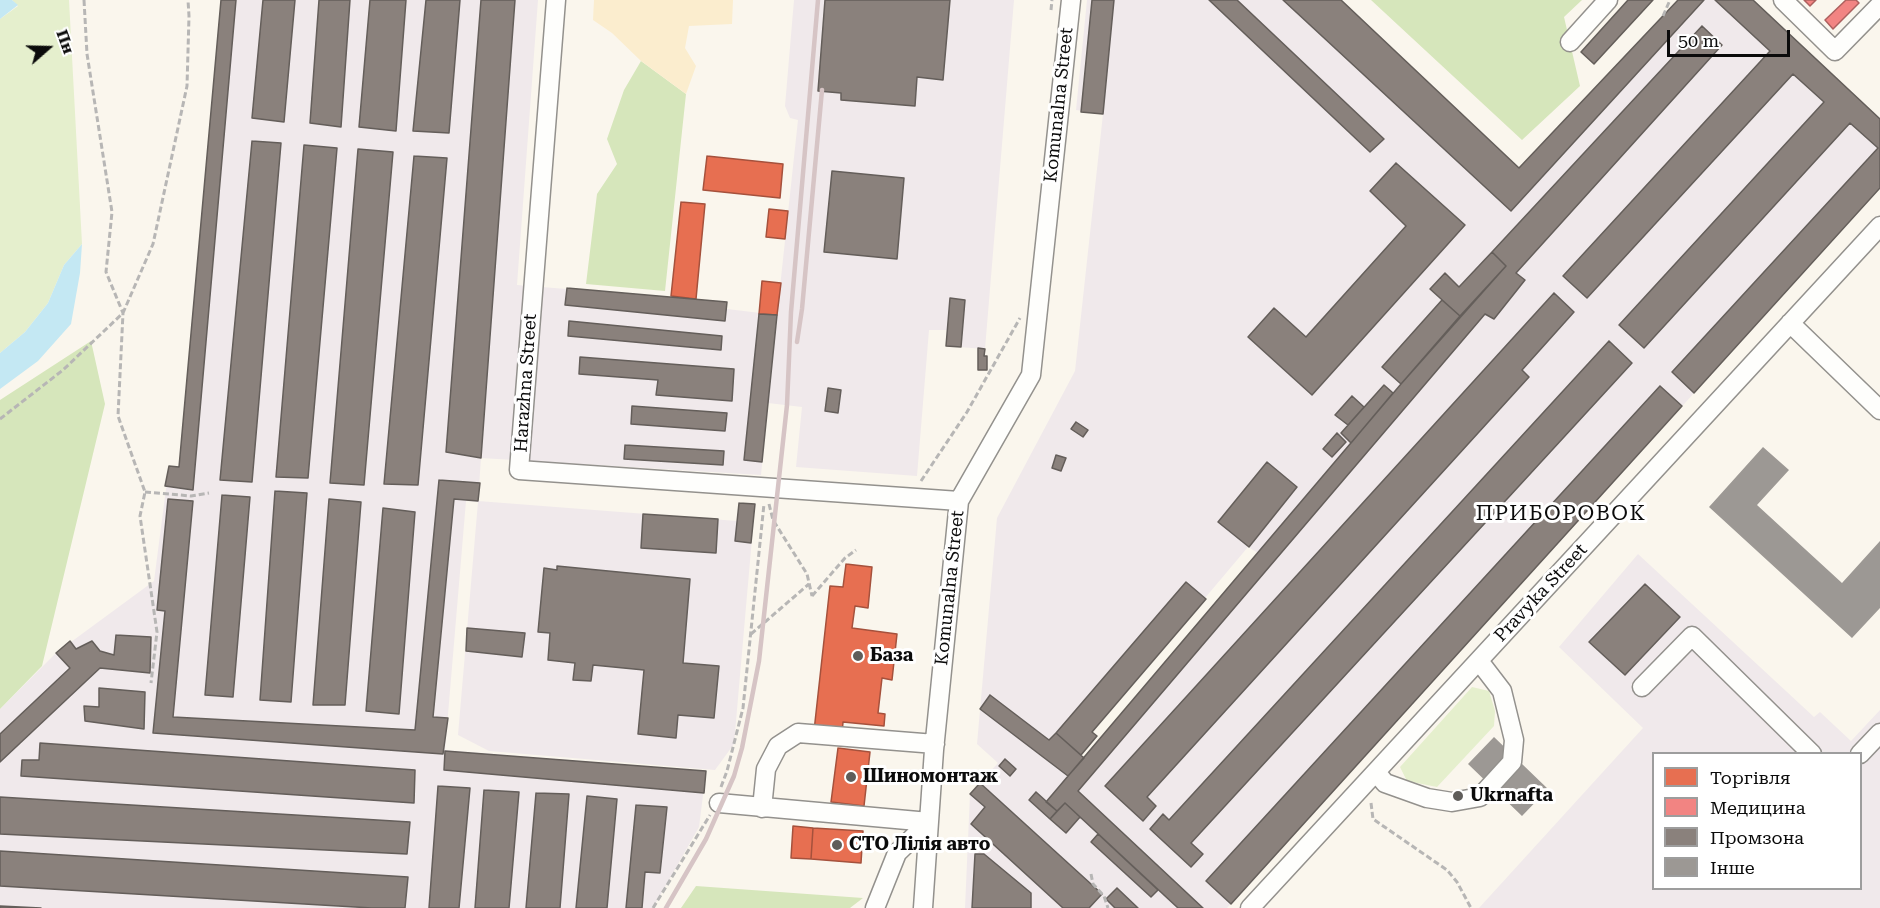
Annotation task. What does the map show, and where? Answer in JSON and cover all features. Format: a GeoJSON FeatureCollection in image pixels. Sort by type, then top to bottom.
{"type":"FeatureCollection","features":[{"type":"Feature","properties":{"kind":"street","name":"Harazhna Street"},"geometry":{"type":"LineString","coordinates":[[556,0],[519,470],[960,501]]}},
{"type":"Feature","properties":{"kind":"street","name":"Komunalna Street"},"geometry":{"type":"LineString","coordinates":[[923,908],[935,744],[960,501],[1031,375],[1071,0]]}},
{"type":"Feature","properties":{"kind":"street"},"geometry":{"type":"LineString","coordinates":[[1570,42],[1608,0]]}},
{"type":"Feature","properties":{"kind":"street"},"geometry":{"type":"LineString","coordinates":[[1783,0],[1835,51],[1880,5]]}},
{"type":"Feature","properties":{"kind":"street","name":"Pravyka Street"},"geometry":{"type":"LineString","coordinates":[[1250,908],[1880,226]]}},
{"type":"Feature","properties":{"kind":"street"},"geometry":{"type":"LineString","coordinates":[[1790,323],[1880,410]]}},
{"type":"Feature","properties":{"kind":"street"},"geometry":{"type":"LineString","coordinates":[[1642,687],[1692,636],[1811,752]]}},
{"type":"Feature","properties":{"kind":"street"},"geometry":{"type":"LineString","coordinates":[[1376,772],[1385,783],[1427,798],[1452,802],[1480,797],[1496,780],[1512,762],[1514,740],[1502,691],[1479,661]]}},
{"type":"Feature","properties":{"kind":"street"},"geometry":{"type":"LineString","coordinates":[[762,808],[766,769],[778,746],[798,733],[935,744]]}},
{"type":"Feature","properties":{"kind":"street"},"geometry":{"type":"LineString","coordinates":[[1861,752],[1880,733]]}},
{"type":"Feature","properties":{"kind":"street"},"geometry":{"type":"LineString","coordinates":[[716,803],[929,822]]}},
{"type":"Feature","properties":{"kind":"street"},"geometry":{"type":"LineString","coordinates":[[875,908],[897,853],[929,822]]}},
{"type":"Feature","properties":{"kind":"path"},"geometry":{"type":"LineString","coordinates":[[84,0],[87,54],[112,212],[106,272],[123,313]]}},
{"type":"Feature","properties":{"kind":"path"},"geometry":{"type":"LineString","coordinates":[[151,683],[157,632],[140,516],[145,492],[118,416],[123,313],[153,244],[187,86],[188,0]]}},
{"type":"Feature","properties":{"kind":"path"},"geometry":{"type":"LineString","coordinates":[[1663,16],[1670,0]]}},
{"type":"Feature","properties":{"kind":"path"},"geometry":{"type":"LineString","coordinates":[[0,419],[63,370],[123,313]]}},
{"type":"Feature","properties":{"kind":"path"},"geometry":{"type":"LineString","coordinates":[[909,498],[968,412],[1020,317]]}},
{"type":"Feature","properties":{"kind":"path"},"geometry":{"type":"LineString","coordinates":[[766,487],[773,520],[807,574],[812,596],[845,558],[856,550]]}},
{"type":"Feature","properties":{"kind":"path"},"geometry":{"type":"LineString","coordinates":[[653,908],[707,822],[727,771],[743,708],[766,487]]}},
{"type":"Feature","properties":{"kind":"path"},"geometry":{"type":"LineString","coordinates":[[145,492],[191,496],[209,493]]}},
{"type":"Feature","properties":{"kind":"path"},"geometry":{"type":"LineString","coordinates":[[752,634],[809,584]]}},
{"type":"Feature","properties":{"kind":"path"},"geometry":{"type":"LineString","coordinates":[[1370,800],[1373,819],[1447,870],[1457,882],[1471,908]]}},
{"type":"Feature","properties":{"kind":"path"},"geometry":{"type":"LineString","coordinates":[[1091,874],[1093,884],[1104,896],[1108,908]]}},
{"type":"Feature","properties":{"kind":"shaded area"},"geometry":{"type":"Polygon","coordinates":[[[221,0],[538,0],[517,285],[727,302],[727,309],[777,315],[798,120],[790,118],[785,106],[794,0],[1014,0],[985,349],[946,346],[947,330],[929,330],[917,476],[796,467],[802,407],[768,403],[761,475],[481,458],[478,501],[737,521],[739,503],[755,504],[734,744],[715,770],[489,751],[458,735],[478,502],[466,501],[445,750],[706,771],[699,827],[653,908],[0,908],[0,709],[56,653],[154,581],[169,466],[179,466],[221,0]]]}},
{"type":"Feature","properties":{"kind":"shaded area"},"geometry":{"type":"Polygon","coordinates":[[[1087,0],[1341,0],[1519,168],[1678,0],[1753,0],[1880,119],[1880,188],[1227,908],[965,908],[970,794],[998,763],[977,744],[997,518],[1075,371],[1103,114],[1076,110],[1087,0]],[[1248,547],[1092,732],[1097,736],[1081,755],[1084,757],[1258,553],[1248,547]]]}},
{"type":"Feature","properties":{"kind":"shaded area"},"geometry":{"type":"Polygon","coordinates":[[[1638,554],[1814,717],[1820,712],[1851,741],[1880,710],[1880,908],[1479,908],[1643,728],[1559,647],[1638,554]]]}},
{"type":"Feature","properties":{"kind":"green space"},"geometry":{"type":"Polygon","coordinates":[[[12,0],[69,0],[82,244],[64,265],[48,303],[25,332],[0,353],[0,19],[18,6],[12,0]]]}},
{"type":"Feature","properties":{"kind":"green space"},"geometry":{"type":"Polygon","coordinates":[[[1371,0],[1582,0],[1564,17],[1580,86],[1522,140],[1371,0]]]}},
{"type":"Feature","properties":{"kind":"green space"},"geometry":{"type":"Polygon","coordinates":[[[641,61],[686,94],[665,291],[586,284],[597,194],[617,164],[607,139],[624,90],[641,61]]]}},
{"type":"Feature","properties":{"kind":"green space"},"geometry":{"type":"Polygon","coordinates":[[[91,341],[105,404],[42,666],[0,709],[0,400],[91,341]]]}},
{"type":"Feature","properties":{"kind":"green space"},"geometry":{"type":"Polygon","coordinates":[[[1472,687],[1489,691],[1495,711],[1494,726],[1437,787],[1407,781],[1400,767],[1472,687]]]}},
{"type":"Feature","properties":{"kind":"green space"},"geometry":{"type":"Polygon","coordinates":[[[696,886],[863,898],[850,908],[681,908],[696,886]]]}},
{"type":"Feature","properties":{"kind":"sand"},"geometry":{"type":"Polygon","coordinates":[[[594,0],[733,0],[732,24],[689,26],[685,48],[696,66],[686,94],[641,61],[612,33],[593,20],[594,0]]]}},
{"type":"Feature","properties":{"kind":"water"},"geometry":{"type":"Polygon","coordinates":[[[0,0],[12,0],[18,5],[0,19],[0,0]]]}},
{"type":"Feature","properties":{"kind":"water"},"geometry":{"type":"Polygon","coordinates":[[[82,244],[80,273],[71,324],[38,361],[0,389],[0,353],[25,332],[48,303],[64,265],[82,244]]]}},
{"type":"Feature","properties":{"kind":"building: Торгівля"},"geometry":{"type":"Polygon","coordinates":[[[707,156],[783,164],[780,198],[703,190],[707,156]]]}},
{"type":"Feature","properties":{"kind":"building: Торгівля"},"geometry":{"type":"Polygon","coordinates":[[[681,202],[705,204],[696,299],[671,296],[681,202]]]}},
{"type":"Feature","properties":{"kind":"building: Торгівля"},"geometry":{"type":"Polygon","coordinates":[[[769,209],[788,211],[785,239],[766,237],[769,209]]]}},
{"type":"Feature","properties":{"kind":"building: Торгівля"},"geometry":{"type":"Polygon","coordinates":[[[762,281],[781,283],[777,315],[759,314],[762,281]]]}},
{"type":"Feature","properties":{"kind":"building: Торгівля","name":"База"},"geometry":{"type":"Polygon","coordinates":[[[846,564],[872,567],[868,608],[855,606],[852,628],[897,634],[892,680],[882,678],[878,713],[885,714],[884,726],[843,722],[842,734],[814,731],[830,586],[843,587],[846,564]]]}},
{"type":"Feature","properties":{"kind":"building: Торгівля","name":"Шиномонтаж"},"geometry":{"type":"Polygon","coordinates":[[[838,748],[870,752],[864,806],[831,802],[838,748]]]}},
{"type":"Feature","properties":{"kind":"building: Торгівля","name":"СТО Лілія авто"},"geometry":{"type":"Polygon","coordinates":[[[793,826],[813,828],[811,859],[791,858],[793,826]]]}},
{"type":"Feature","properties":{"kind":"building: Торгівля","name":"СТО Лілія авто"},"geometry":{"type":"Polygon","coordinates":[[[813,828],[863,831],[861,863],[811,859],[813,828]]]}},
{"type":"Feature","properties":{"kind":"building: Медицина"},"geometry":{"type":"Polygon","coordinates":[[[1804,0],[1816,0],[1810,6],[1804,0]]]}},
{"type":"Feature","properties":{"kind":"building: Медицина"},"geometry":{"type":"Polygon","coordinates":[[[1846,0],[1856,0],[1859,3],[1833,29],[1825,20],[1846,0]]]}},
{"type":"Feature","properties":{"kind":"building: Промзона"},"geometry":{"type":"Polygon","coordinates":[[[221,0],[236,0],[193,490],[165,486],[169,466],[179,467],[221,0]]]}},
{"type":"Feature","properties":{"kind":"building: Промзона"},"geometry":{"type":"Polygon","coordinates":[[[263,0],[295,0],[284,122],[252,118],[263,0]]]}},
{"type":"Feature","properties":{"kind":"building: Промзона"},"geometry":{"type":"Polygon","coordinates":[[[319,0],[350,0],[341,127],[310,123],[319,0]]]}},
{"type":"Feature","properties":{"kind":"building: Промзона"},"geometry":{"type":"Polygon","coordinates":[[[370,0],[406,0],[396,131],[359,127],[370,0]]]}},
{"type":"Feature","properties":{"kind":"building: Промзона"},"geometry":{"type":"Polygon","coordinates":[[[426,0],[460,0],[449,133],[413,131],[426,0]]]}},
{"type":"Feature","properties":{"kind":"building: Промзона"},"geometry":{"type":"Polygon","coordinates":[[[481,0],[515,0],[481,458],[446,452],[481,0]]]}},
{"type":"Feature","properties":{"kind":"building: Промзона"},"geometry":{"type":"Polygon","coordinates":[[[825,0],[950,0],[943,80],[917,77],[915,106],[841,100],[841,93],[818,91],[825,0]]]}},
{"type":"Feature","properties":{"kind":"building: Промзона"},"geometry":{"type":"Polygon","coordinates":[[[1092,0],[1114,0],[1103,114],[1081,112],[1092,0]]]}},
{"type":"Feature","properties":{"kind":"building: Промзона"},"geometry":{"type":"Polygon","coordinates":[[[1209,0],[1237,0],[1384,139],[1370,152],[1209,0]]]}},
{"type":"Feature","properties":{"kind":"building: Промзона"},"geometry":{"type":"Polygon","coordinates":[[[1283,0],[1341,0],[1519,168],[1678,0],[1704,0],[1511,211],[1283,0]]]}},
{"type":"Feature","properties":{"kind":"building: Промзона"},"geometry":{"type":"Polygon","coordinates":[[[1628,0],[1653,0],[1594,64],[1581,52],[1628,0]]]}},
{"type":"Feature","properties":{"kind":"building: Промзона"},"geometry":{"type":"Polygon","coordinates":[[[1715,0],[1753,0],[1880,119],[1880,188],[1694,393],[1672,372],[1878,148],[1850,123],[1644,348],[1619,325],[1824,102],[1793,74],[1587,298],[1563,276],[1770,51],[1715,0]]]}},
{"type":"Feature","properties":{"kind":"building: Промзона"},"geometry":{"type":"Polygon","coordinates":[[[1702,26],[1722,45],[1516,273],[1525,280],[1494,319],[1485,314],[1078,791],[1203,908],[1178,908],[1065,803],[1057,811],[1046,802],[1401,384],[1506,266],[1492,252],[1702,26]]]}},
{"type":"Feature","properties":{"kind":"building: Промзона"},"geometry":{"type":"Polygon","coordinates":[[[252,141],[281,143],[252,482],[220,480],[252,141]]]}},
{"type":"Feature","properties":{"kind":"building: Промзона"},"geometry":{"type":"Polygon","coordinates":[[[304,145],[337,148],[308,478],[276,477],[304,145]]]}},
{"type":"Feature","properties":{"kind":"building: Промзона"},"geometry":{"type":"Polygon","coordinates":[[[358,149],[393,152],[364,485],[330,483],[358,149]]]}},
{"type":"Feature","properties":{"kind":"building: Промзона"},"geometry":{"type":"Polygon","coordinates":[[[414,156],[447,158],[418,485],[384,484],[414,156]]]}},
{"type":"Feature","properties":{"kind":"building: Промзона"},"geometry":{"type":"Polygon","coordinates":[[[1396,163],[1465,225],[1312,395],[1248,337],[1274,308],[1306,337],[1406,226],[1370,191],[1396,163]]]}},
{"type":"Feature","properties":{"kind":"building: Промзона"},"geometry":{"type":"Polygon","coordinates":[[[832,171],[904,178],[897,259],[824,252],[832,171]]]}},
{"type":"Feature","properties":{"kind":"building: Промзона"},"geometry":{"type":"Polygon","coordinates":[[[1492,252],[1506,266],[1460,316],[1430,289],[1445,273],[1459,287],[1492,252]]]}},
{"type":"Feature","properties":{"kind":"building: Промзона"},"geometry":{"type":"Polygon","coordinates":[[[567,288],[727,302],[725,321],[565,305],[567,288]]]}},
{"type":"Feature","properties":{"kind":"building: Промзона"},"geometry":{"type":"Polygon","coordinates":[[[1554,293],[1574,312],[1522,370],[1529,377],[1147,797],[1156,806],[1143,821],[1105,786],[1554,293]]]}},
{"type":"Feature","properties":{"kind":"building: Промзона"},"geometry":{"type":"Polygon","coordinates":[[[950,298],[965,300],[961,347],[946,346],[950,298]]]}},
{"type":"Feature","properties":{"kind":"building: Промзона"},"geometry":{"type":"Polygon","coordinates":[[[1442,300],[1460,316],[1401,384],[1382,367],[1442,300]]]}},
{"type":"Feature","properties":{"kind":"building: Промзона"},"geometry":{"type":"Polygon","coordinates":[[[759,314],[777,315],[762,462],[744,460],[759,314]]]}},
{"type":"Feature","properties":{"kind":"building: Промзона"},"geometry":{"type":"Polygon","coordinates":[[[569,321],[722,336],[721,350],[568,336],[569,321]]]}},
{"type":"Feature","properties":{"kind":"building: Промзона"},"geometry":{"type":"Polygon","coordinates":[[[1609,341],[1632,363],[1191,843],[1203,854],[1191,867],[1150,829],[1163,814],[1169,820],[1609,341]]]}},
{"type":"Feature","properties":{"kind":"building: Промзона"},"geometry":{"type":"Polygon","coordinates":[[[978,348],[985,349],[987,370],[978,370],[978,348]]]}},
{"type":"Feature","properties":{"kind":"building: Промзона"},"geometry":{"type":"Polygon","coordinates":[[[580,357],[734,369],[732,401],[656,395],[658,380],[579,374],[580,357]]]}},
{"type":"Feature","properties":{"kind":"building: Промзона"},"geometry":{"type":"Polygon","coordinates":[[[1384,385],[1393,393],[1351,443],[1341,433],[1384,385]]]}},
{"type":"Feature","properties":{"kind":"building: Промзона"},"geometry":{"type":"Polygon","coordinates":[[[1660,386],[1682,406],[1231,904],[1206,881],[1660,386]]]}},
{"type":"Feature","properties":{"kind":"building: Промзона"},"geometry":{"type":"Polygon","coordinates":[[[828,388],[841,390],[838,413],[825,411],[828,388]]]}},
{"type":"Feature","properties":{"kind":"building: Промзона"},"geometry":{"type":"Polygon","coordinates":[[[1352,396],[1364,407],[1348,425],[1335,415],[1352,396]]]}},
{"type":"Feature","properties":{"kind":"building: Промзона"},"geometry":{"type":"Polygon","coordinates":[[[632,406],[727,413],[725,431],[631,424],[632,406]]]}},
{"type":"Feature","properties":{"kind":"building: Промзона"},"geometry":{"type":"Polygon","coordinates":[[[1076,422],[1088,430],[1083,437],[1071,429],[1076,422]]]}},
{"type":"Feature","properties":{"kind":"building: Промзона"},"geometry":{"type":"Polygon","coordinates":[[[1337,433],[1346,442],[1332,457],[1323,449],[1337,433]]]}},
{"type":"Feature","properties":{"kind":"building: Промзона"},"geometry":{"type":"Polygon","coordinates":[[[625,445],[724,451],[723,465],[624,459],[625,445]]]}},
{"type":"Feature","properties":{"kind":"building: Промзона"},"geometry":{"type":"Polygon","coordinates":[[[1056,455],[1066,458],[1061,471],[1052,468],[1056,455]]]}},
{"type":"Feature","properties":{"kind":"building: Промзона"},"geometry":{"type":"Polygon","coordinates":[[[1267,462],[1297,487],[1249,547],[1218,522],[1267,462]]]}},
{"type":"Feature","properties":{"kind":"building: Промзона"},"geometry":{"type":"Polygon","coordinates":[[[439,480],[480,483],[478,501],[454,499],[433,717],[448,718],[443,754],[153,733],[165,611],[157,610],[168,499],[193,501],[173,717],[415,730],[439,480]]]}},
{"type":"Feature","properties":{"kind":"building: Промзона"},"geometry":{"type":"Polygon","coordinates":[[[275,491],[307,493],[291,702],[260,700],[275,491]]]}},
{"type":"Feature","properties":{"kind":"building: Промзона"},"geometry":{"type":"Polygon","coordinates":[[[222,495],[250,497],[233,697],[205,695],[222,495]]]}},
{"type":"Feature","properties":{"kind":"building: Промзона"},"geometry":{"type":"Polygon","coordinates":[[[329,499],[361,502],[345,705],[313,705],[329,499]]]}},
{"type":"Feature","properties":{"kind":"building: Промзона"},"geometry":{"type":"Polygon","coordinates":[[[739,503],[755,504],[751,543],[735,541],[739,503]]]}},
{"type":"Feature","properties":{"kind":"building: Промзона"},"geometry":{"type":"Polygon","coordinates":[[[383,508],[415,512],[399,714],[366,711],[383,508]]]}},
{"type":"Feature","properties":{"kind":"building: Промзона"},"geometry":{"type":"Polygon","coordinates":[[[643,514],[718,519],[716,553],[641,548],[643,514]]]}},
{"type":"Feature","properties":{"kind":"building: Промзона"},"geometry":{"type":"Polygon","coordinates":[[[557,566],[690,579],[683,663],[719,666],[714,718],[678,715],[676,738],[638,734],[644,670],[593,665],[591,681],[573,680],[575,663],[548,660],[550,633],[538,632],[544,568],[557,570],[557,566]]]}},
{"type":"Feature","properties":{"kind":"building: Промзона"},"geometry":{"type":"Polygon","coordinates":[[[1186,582],[1206,599],[1092,732],[1097,736],[1081,755],[1056,733],[1186,582]]]}},
{"type":"Feature","properties":{"kind":"building: Промзона"},"geometry":{"type":"Polygon","coordinates":[[[1645,584],[1680,617],[1625,675],[1589,642],[1645,584]]]}},
{"type":"Feature","properties":{"kind":"building: Промзона"},"geometry":{"type":"Polygon","coordinates":[[[467,628],[525,633],[522,657],[466,651],[467,628]]]}},
{"type":"Feature","properties":{"kind":"building: Промзона"},"geometry":{"type":"Polygon","coordinates":[[[116,635],[151,637],[150,673],[100,668],[0,762],[0,734],[70,668],[56,653],[70,641],[76,649],[92,641],[100,651],[114,655],[116,635]]]}},
{"type":"Feature","properties":{"kind":"building: Промзона"},"geometry":{"type":"Polygon","coordinates":[[[99,688],[145,692],[144,729],[85,721],[84,706],[99,707],[99,688]]]}},
{"type":"Feature","properties":{"kind":"building: Промзона"},"geometry":{"type":"Polygon","coordinates":[[[990,695],[1049,740],[1056,733],[1084,758],[1068,776],[980,709],[990,695]]]}},
{"type":"Feature","properties":{"kind":"building: Промзона"},"geometry":{"type":"Polygon","coordinates":[[[40,743],[415,770],[414,803],[21,776],[22,760],[39,760],[40,743]]]}},
{"type":"Feature","properties":{"kind":"building: Промзона"},"geometry":{"type":"Polygon","coordinates":[[[445,751],[706,771],[704,793],[444,770],[445,751]]]}},
{"type":"Feature","properties":{"kind":"building: Промзона"},"geometry":{"type":"Polygon","coordinates":[[[1005,759],[1016,769],[1010,776],[999,766],[1005,759]]]}},
{"type":"Feature","properties":{"kind":"building: Промзона"},"geometry":{"type":"Polygon","coordinates":[[[980,783],[1102,894],[1089,908],[1063,908],[971,824],[985,807],[970,794],[980,783]]]}},
{"type":"Feature","properties":{"kind":"building: Промзона"},"geometry":{"type":"Polygon","coordinates":[[[438,786],[470,788],[459,908],[429,908],[438,786]]]}},
{"type":"Feature","properties":{"kind":"building: Промзона"},"geometry":{"type":"Polygon","coordinates":[[[484,790],[519,792],[509,908],[475,908],[484,790]]]}},
{"type":"Feature","properties":{"kind":"building: Промзона"},"geometry":{"type":"Polygon","coordinates":[[[1036,792],[1057,811],[1050,819],[1029,800],[1036,792]]]}},
{"type":"Feature","properties":{"kind":"building: Промзона"},"geometry":{"type":"Polygon","coordinates":[[[536,793],[569,794],[560,908],[526,908],[536,793]]]}},
{"type":"Feature","properties":{"kind":"building: Промзона"},"geometry":{"type":"Polygon","coordinates":[[[587,796],[617,799],[607,908],[576,908],[587,796]]]}},
{"type":"Feature","properties":{"kind":"building: Промзона"},"geometry":{"type":"Polygon","coordinates":[[[0,797],[410,822],[407,854],[0,834],[0,797]]]}},
{"type":"Feature","properties":{"kind":"building: Промзона"},"geometry":{"type":"Polygon","coordinates":[[[1065,803],[1080,817],[1066,833],[1050,819],[1065,803]]]}},
{"type":"Feature","properties":{"kind":"building: Промзона"},"geometry":{"type":"Polygon","coordinates":[[[636,805],[667,807],[660,873],[645,872],[642,908],[626,908],[636,805]]]}},
{"type":"Feature","properties":{"kind":"building: Промзона"},"geometry":{"type":"Polygon","coordinates":[[[1098,834],[1158,890],[1151,897],[1091,842],[1098,834]]]}},
{"type":"Feature","properties":{"kind":"building: Промзона"},"geometry":{"type":"Polygon","coordinates":[[[0,851],[408,877],[405,908],[0,886],[0,851]]]}},
{"type":"Feature","properties":{"kind":"building: Промзона"},"geometry":{"type":"Polygon","coordinates":[[[975,854],[984,854],[1031,893],[1031,908],[972,908],[975,854]]]}},
{"type":"Feature","properties":{"kind":"building: Промзона"},"geometry":{"type":"Polygon","coordinates":[[[1117,888],[1138,908],[1115,908],[1106,899],[1117,888]]]}},
{"type":"Feature","properties":{"kind":"building: Промзона"},"geometry":{"type":"Polygon","coordinates":[[[0,906],[41,908],[0,908],[0,906]]]}},
{"type":"Feature","properties":{"kind":"building: Інше"},"geometry":{"type":"Polygon","coordinates":[[[1763,447],[1789,470],[1757,505],[1842,583],[1880,541],[1880,608],[1852,638],[1709,507],[1763,447]]]}},
{"type":"Feature","properties":{"kind":"building: Інше"},"geometry":{"type":"Polygon","coordinates":[[[1494,737],[1548,789],[1522,816],[1468,764],[1494,737]]]}},
{"type":"Feature","properties":{"kind":"railway"},"geometry":{"type":"LineString","coordinates":[[666,908],[706,839],[734,776],[742,748],[759,661],[787,405],[791,312],[818,0]]}},
{"type":"Feature","properties":{"kind":"railway"},"geometry":{"type":"LineString","coordinates":[[797,342],[822,90]]}},
{"type":"Feature","properties":{"kind":"place","name":"База"},"geometry":{"type":"Point","coordinates":[858,656]}},
{"type":"Feature","properties":{"kind":"place","name":"Шиномонтаж"},"geometry":{"type":"Point","coordinates":[851,777]}},
{"type":"Feature","properties":{"kind":"place","name":"Ukrnafta"},"geometry":{"type":"Point","coordinates":[1458,796]}},
{"type":"Feature","properties":{"kind":"place","name":"СТО Лілія авто"},"geometry":{"type":"Point","coordinates":[837,845]}},
{"type":"Feature","properties":{"kind":"district","name":"ПРИБОРОВОК"},"geometry":{"type":"Point","coordinates":[1561,514]}}]}
